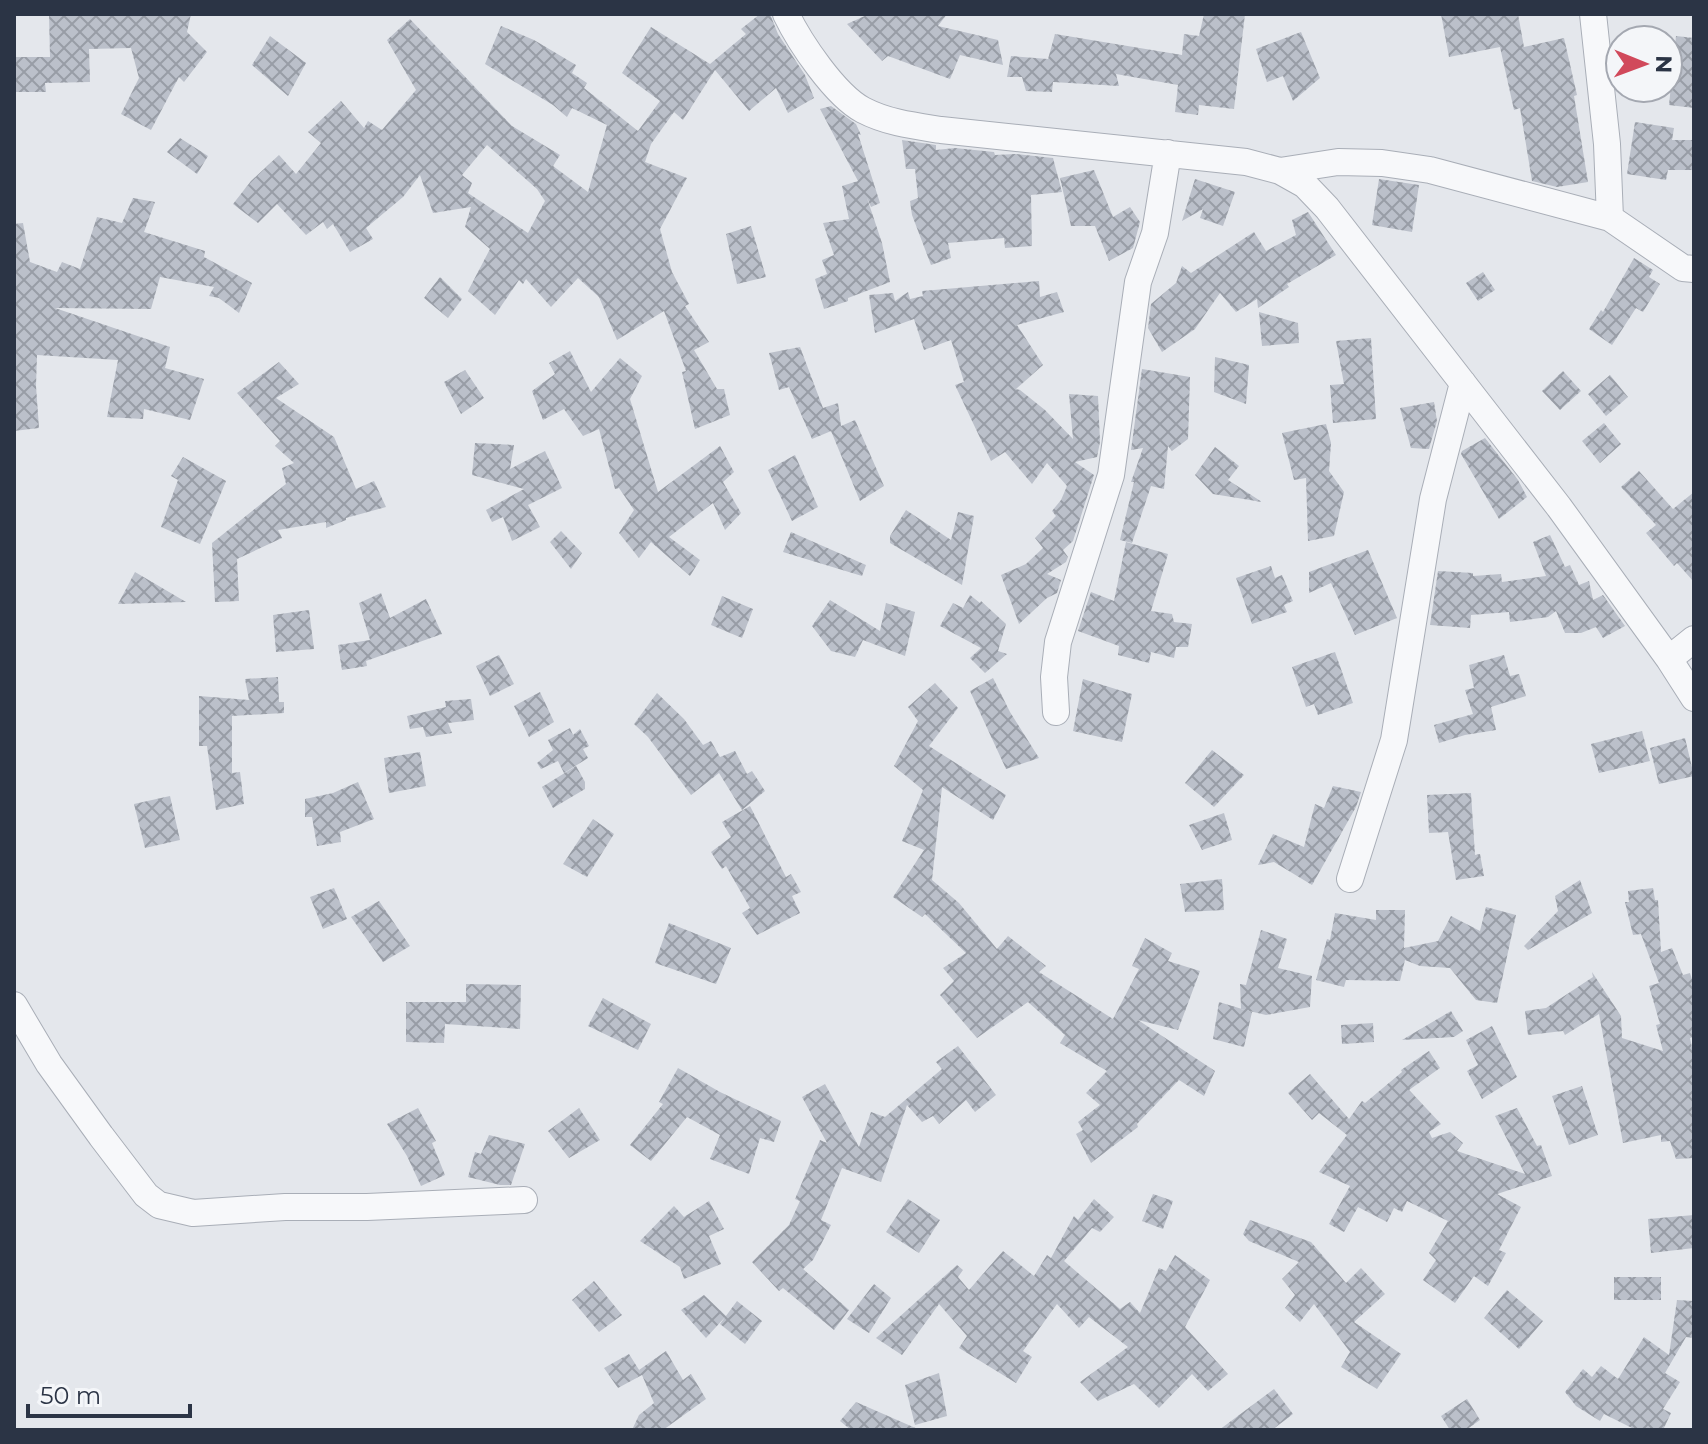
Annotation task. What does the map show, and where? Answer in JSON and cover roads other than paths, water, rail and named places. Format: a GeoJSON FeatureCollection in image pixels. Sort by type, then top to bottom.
{"type":"FeatureCollection","features":[{"type":"Feature","properties":{"kind":"street"},"geometry":{"type":"LineString","coordinates":[[786,14],[838,89],[861,109],[895,123],[1246,162],[1280,171],[1305,185],[1327,208],[1559,507],[1694,698]]}},
{"type":"Feature","properties":{"kind":"street"},"geometry":{"type":"LineString","coordinates":[[1593,14],[1607,144],[1610,218]]}},
{"type":"Feature","properties":{"kind":"street"},"geometry":{"type":"LineString","coordinates":[[1056,712],[1054,677],[1058,642],[1111,475],[1138,282],[1155,233],[1168,153]]}},
{"type":"Feature","properties":{"kind":"street"},"geometry":{"type":"LineString","coordinates":[[1280,171],[1338,162],[1382,163],[1430,170],[1610,218],[1683,268],[1694,269]]}},
{"type":"Feature","properties":{"kind":"street"},"geometry":{"type":"LineString","coordinates":[[1350,879],[1394,740],[1433,499],[1463,383]]}},
{"type":"Feature","properties":{"kind":"street"},"geometry":{"type":"LineString","coordinates":[[1669,659],[1694,639]]}},
{"type":"Feature","properties":{"kind":"street"},"geometry":{"type":"LineString","coordinates":[[14,1005],[49,1064],[101,1136],[146,1195],[159,1205],[193,1213],[524,1200]]}}]}
